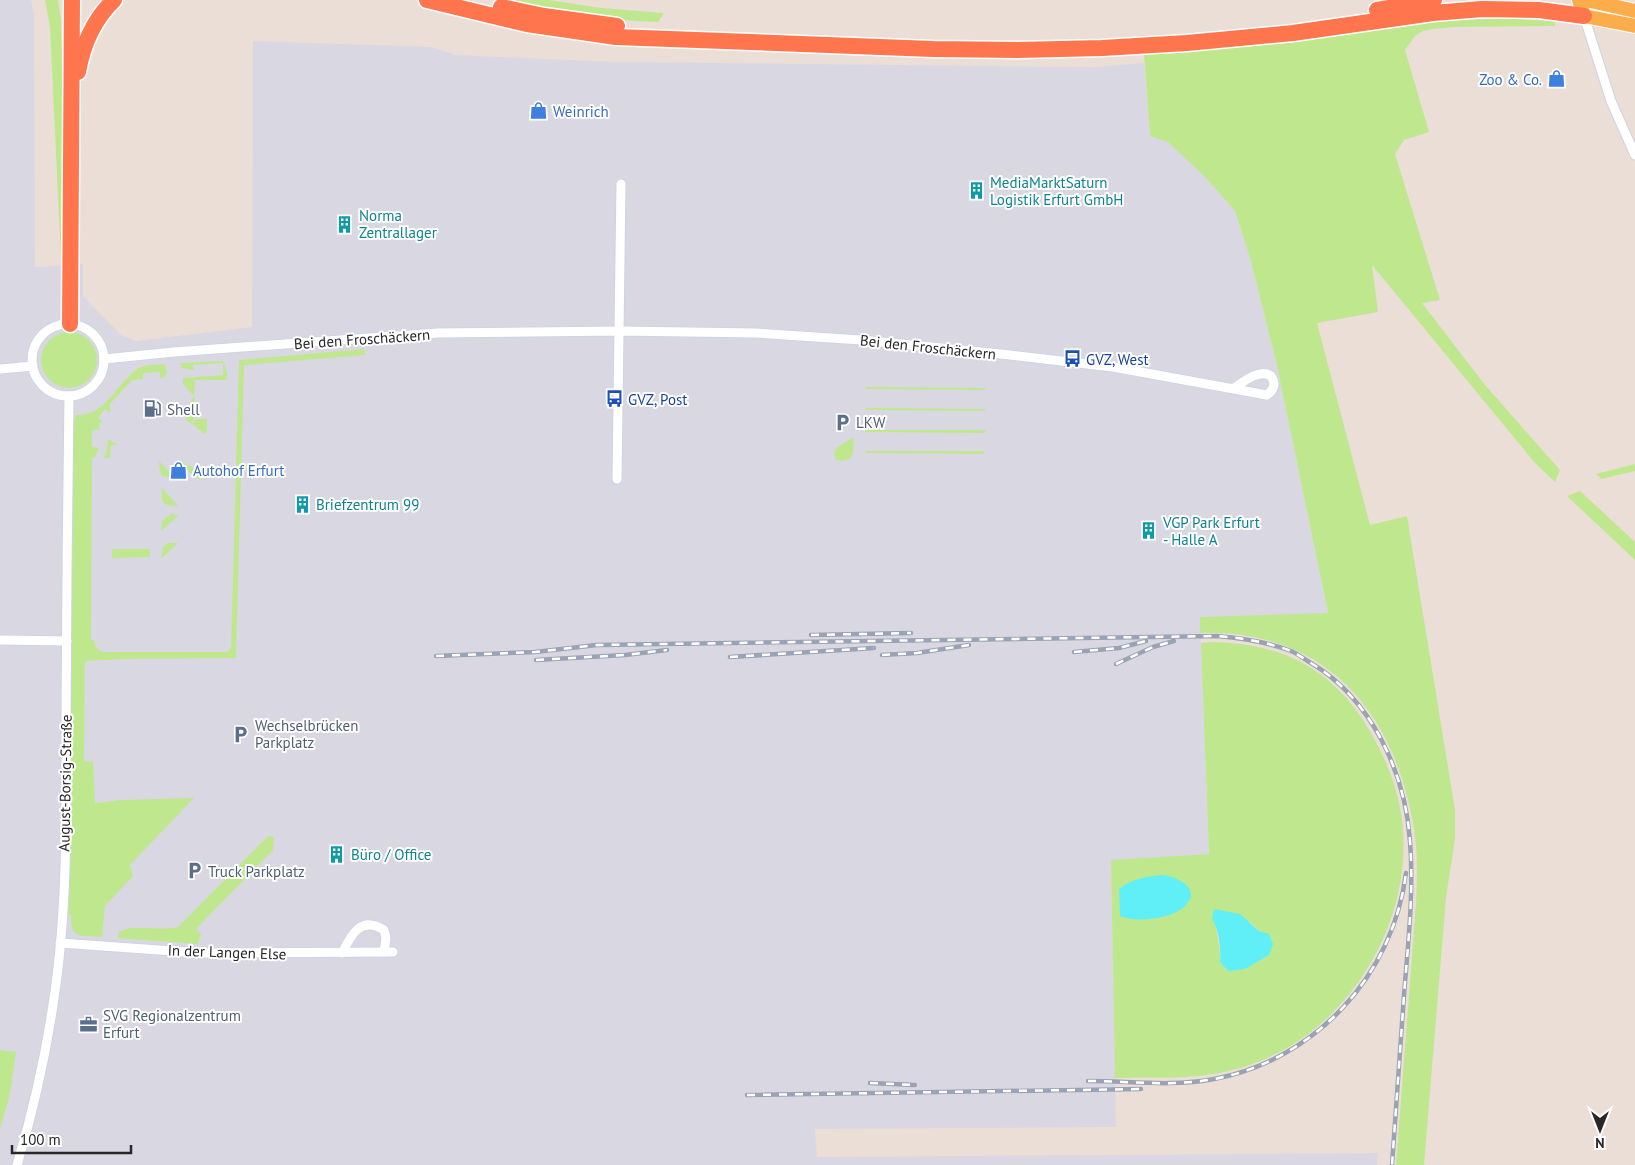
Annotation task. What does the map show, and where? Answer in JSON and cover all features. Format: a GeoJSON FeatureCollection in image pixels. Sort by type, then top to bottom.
{"type":"FeatureCollection","features":[{"type":"Feature","properties":{"kind":"highway"},"geometry":{"type":"LineString","coordinates":[[64,0],[67,18],[72,119]]}},
{"type":"Feature","properties":{"kind":"highway"},"geometry":{"type":"LineString","coordinates":[[70,324],[72,0]]}},
{"type":"Feature","properties":{"kind":"highway"},"geometry":{"type":"LineString","coordinates":[[72,119],[81,56],[90,31],[104,10],[114,0]]}},
{"type":"Feature","properties":{"kind":"highway"},"geometry":{"type":"LineString","coordinates":[[427,0],[527,24],[599,35],[677,40],[1018,50],[1187,44],[1293,33],[1454,11],[1585,8]]}},
{"type":"Feature","properties":{"kind":"highway"},"geometry":{"type":"LineString","coordinates":[[474,0],[544,16],[628,27],[947,39],[1099,38],[1203,31],[1286,22],[1434,0]]}},
{"type":"Feature","properties":{"kind":"main road"},"geometry":{"type":"LineString","coordinates":[[1579,0],[1585,8],[1635,26]]}},
{"type":"Feature","properties":{"kind":"main road"},"geometry":{"type":"LineString","coordinates":[[1585,8],[1635,10]]}},
{"type":"Feature","properties":{"kind":"street"},"geometry":{"type":"LineString","coordinates":[[1585,8],[1613,106],[1635,154]]}},
{"type":"Feature","properties":{"kind":"street"},"geometry":{"type":"LineString","coordinates":[[617,479],[621,184]]}},
{"type":"Feature","properties":{"kind":"street"},"geometry":{"type":"LineString","coordinates":[[70,324],[89,330],[97,338],[102,347],[104,359],[103,369],[98,380],[80,394],[69,396],[56,394],[45,387],[37,378],[32,355],[35,345],[49,329],[59,325],[70,324]]}},
{"type":"Feature","properties":{"kind":"street","name":"Bei den Froschäckern"},"geometry":{"type":"LineString","coordinates":[[104,359],[174,352],[438,333],[620,331],[756,333],[899,343],[1113,367],[1233,389]]}},
{"type":"Feature","properties":{"kind":"street"},"geometry":{"type":"LineString","coordinates":[[0,369],[33,366]]}},
{"type":"Feature","properties":{"kind":"street","name":"August-Borsig-Straße"},"geometry":{"type":"LineString","coordinates":[[17,1165],[30,1122],[44,1061],[60,943],[64,880],[69,396]]}},
{"type":"Feature","properties":{"kind":"street"},"geometry":{"type":"LineString","coordinates":[[0,640],[67,641]]}},
{"type":"Feature","properties":{"kind":"street"},"geometry":{"type":"LineString","coordinates":[[342,953],[351,935],[362,926],[370,924],[377,925],[384,930],[386,938],[384,952]]}},
{"type":"Feature","properties":{"kind":"street","name":"In der Langen Else"},"geometry":{"type":"LineString","coordinates":[[60,943],[201,953],[393,952]]}},
{"type":"Feature","properties":{"kind":"shaded area"},"geometry":{"type":"Polygon","coordinates":[[[0,0],[31,0],[34,14],[35,267],[83,264],[83,296],[121,335],[136,341],[252,327],[253,41],[431,47],[456,55],[614,62],[1093,67],[1144,63],[1150,136],[1168,141],[1204,176],[1235,211],[1250,258],[1277,366],[1328,614],[1200,617],[1209,854],[1111,861],[1116,1127],[815,1129],[817,1157],[1378,1153],[1377,1165],[0,1165],[0,0]]]}},
{"type":"Feature","properties":{"kind":"green space"},"geometry":{"type":"Polygon","coordinates":[[[45,0],[58,0],[61,20],[63,139],[61,257],[50,27],[45,0]]]}},
{"type":"Feature","properties":{"kind":"green space"},"geometry":{"type":"Polygon","coordinates":[[[498,0],[549,0],[601,8],[664,13],[658,22],[618,20],[498,0]]]}},
{"type":"Feature","properties":{"kind":"green space"},"geometry":{"type":"Polygon","coordinates":[[[1497,18],[1555,21],[1555,26],[1453,27],[1423,31],[1415,36],[1405,50],[1429,132],[1404,140],[1395,154],[1440,300],[1422,303],[1485,385],[1560,470],[1555,482],[1535,463],[1372,265],[1378,312],[1317,323],[1370,525],[1407,516],[1455,810],[1455,839],[1446,897],[1424,1165],[1396,1165],[1417,886],[1415,836],[1406,793],[1392,753],[1374,718],[1350,688],[1320,664],[1286,646],[1246,636],[1200,633],[1200,617],[1328,613],[1277,366],[1250,258],[1235,211],[1204,176],[1168,142],[1150,136],[1144,53],[1270,43],[1446,19],[1474,20],[1497,18]]]}},
{"type":"Feature","properties":{"kind":"green space"},"geometry":{"type":"Polygon","coordinates":[[[63,332],[75,332],[85,336],[93,344],[97,360],[93,376],[85,384],[75,388],[63,388],[53,384],[45,376],[41,366],[41,354],[45,344],[53,336],[63,332]]]}},
{"type":"Feature","properties":{"kind":"green space"},"geometry":{"type":"Polygon","coordinates":[[[364,349],[365,355],[244,365],[236,658],[85,661],[84,761],[93,762],[95,803],[122,800],[194,798],[130,865],[133,876],[105,906],[102,937],[78,935],[72,929],[71,915],[67,914],[70,827],[73,426],[76,415],[86,414],[103,405],[130,375],[140,367],[164,364],[167,371],[165,377],[160,378],[160,372],[143,373],[143,379],[132,380],[110,404],[110,413],[105,409],[98,418],[102,421],[99,425],[100,430],[92,430],[92,447],[99,448],[95,457],[92,458],[91,640],[94,640],[96,647],[102,652],[228,652],[231,648],[239,360],[364,349]]]}},
{"type":"Feature","properties":{"kind":"green space"},"geometry":{"type":"Polygon","coordinates":[[[223,361],[227,372],[227,380],[195,380],[194,396],[183,384],[183,378],[223,375],[223,363],[193,365],[194,370],[182,368],[180,363],[223,361]]]}},
{"type":"Feature","properties":{"kind":"green space"},"geometry":{"type":"Polygon","coordinates":[[[866,387],[985,388],[985,390],[866,389],[866,387]]]}},
{"type":"Feature","properties":{"kind":"green space"},"geometry":{"type":"Polygon","coordinates":[[[193,397],[195,397],[195,417],[191,424],[185,419],[192,406],[190,403],[193,397]]]}},
{"type":"Feature","properties":{"kind":"green space"},"geometry":{"type":"Polygon","coordinates":[[[866,408],[985,409],[985,411],[866,410],[866,408]]]}},
{"type":"Feature","properties":{"kind":"green space"},"geometry":{"type":"Polygon","coordinates":[[[196,419],[207,419],[207,431],[205,434],[192,424],[196,419]]]}},
{"type":"Feature","properties":{"kind":"green space"},"geometry":{"type":"Polygon","coordinates":[[[866,430],[985,430],[985,433],[866,432],[866,430]]]}},
{"type":"Feature","properties":{"kind":"green space"},"geometry":{"type":"Polygon","coordinates":[[[854,437],[851,458],[843,461],[836,460],[834,453],[836,448],[854,437]]]}},
{"type":"Feature","properties":{"kind":"green space"},"geometry":{"type":"Polygon","coordinates":[[[108,439],[118,445],[111,445],[110,458],[103,458],[106,453],[108,439]]]}},
{"type":"Feature","properties":{"kind":"green space"},"geometry":{"type":"Polygon","coordinates":[[[866,451],[984,451],[984,454],[866,453],[866,451]]]}},
{"type":"Feature","properties":{"kind":"green space"},"geometry":{"type":"Polygon","coordinates":[[[179,460],[208,476],[206,479],[195,478],[179,460]]]}},
{"type":"Feature","properties":{"kind":"green space"},"geometry":{"type":"Polygon","coordinates":[[[159,461],[175,478],[162,476],[159,461]]]}},
{"type":"Feature","properties":{"kind":"green space"},"geometry":{"type":"Polygon","coordinates":[[[1635,464],[1635,471],[1601,479],[1596,474],[1635,464]]]}},
{"type":"Feature","properties":{"kind":"green space"},"geometry":{"type":"Polygon","coordinates":[[[162,488],[178,506],[164,503],[162,500],[162,488]]]}},
{"type":"Feature","properties":{"kind":"green space"},"geometry":{"type":"Polygon","coordinates":[[[1580,491],[1635,542],[1635,560],[1567,496],[1580,491]]]}},
{"type":"Feature","properties":{"kind":"green space"},"geometry":{"type":"Polygon","coordinates":[[[171,514],[179,515],[161,531],[162,521],[171,514]]]}},
{"type":"Feature","properties":{"kind":"green space"},"geometry":{"type":"Polygon","coordinates":[[[168,543],[178,543],[161,559],[163,547],[168,543]]]}},
{"type":"Feature","properties":{"kind":"green space"},"geometry":{"type":"Polygon","coordinates":[[[112,549],[150,549],[150,557],[112,558],[112,549]]]}},
{"type":"Feature","properties":{"kind":"green space"},"geometry":{"type":"Polygon","coordinates":[[[1222,642],[1242,644],[1271,650],[1290,657],[1330,682],[1352,705],[1362,718],[1382,754],[1397,795],[1401,813],[1404,850],[1399,887],[1389,923],[1374,958],[1353,989],[1328,1017],[1299,1040],[1267,1058],[1247,1066],[1210,1075],[1173,1078],[1115,1078],[1111,860],[1209,854],[1201,643],[1222,642]],[[1250,922],[1216,926],[1220,962],[1228,971],[1241,969],[1259,931],[1250,922]]]}},
{"type":"Feature","properties":{"kind":"green space"},"geometry":{"type":"Polygon","coordinates":[[[268,836],[274,837],[273,850],[196,929],[201,934],[198,944],[118,938],[119,932],[125,929],[178,927],[268,836]]]}},
{"type":"Feature","properties":{"kind":"green space"},"geometry":{"type":"Polygon","coordinates":[[[0,1050],[16,1052],[10,1094],[0,1129],[0,1050]]]}},
{"type":"Feature","properties":{"kind":"water"},"geometry":{"type":"Polygon","coordinates":[[[1163,875],[1176,878],[1187,885],[1191,895],[1184,907],[1171,914],[1153,919],[1135,919],[1120,916],[1119,889],[1140,879],[1163,875]]]}},
{"type":"Feature","properties":{"kind":"water"},"geometry":{"type":"Polygon","coordinates":[[[1214,909],[1240,914],[1259,931],[1269,934],[1273,944],[1269,955],[1245,969],[1228,971],[1220,962],[1219,940],[1212,918],[1214,909]]]}},
{"type":"Feature","properties":{"kind":"railway"},"geometry":{"type":"LineString","coordinates":[[811,635],[911,633]]}},
{"type":"Feature","properties":{"kind":"railway"},"geometry":{"type":"LineString","coordinates":[[436,656],[535,652],[597,645],[1217,636],[1255,641],[1294,652],[1332,678],[1351,696],[1367,717],[1381,739],[1392,763],[1407,815],[1411,860],[1411,899],[1392,1165]]}},
{"type":"Feature","properties":{"kind":"railway"},"geometry":{"type":"LineString","coordinates":[[1074,652],[1119,648],[1146,641]]}},
{"type":"Feature","properties":{"kind":"railway"},"geometry":{"type":"LineString","coordinates":[[1116,664],[1153,647],[1174,641]]}},
{"type":"Feature","properties":{"kind":"railway"},"geometry":{"type":"LineString","coordinates":[[882,655],[917,653],[969,645]]}},
{"type":"Feature","properties":{"kind":"railway"},"geometry":{"type":"LineString","coordinates":[[730,657],[874,648]]}},
{"type":"Feature","properties":{"kind":"railway"},"geometry":{"type":"LineString","coordinates":[[536,660],[625,655],[667,650]]}},
{"type":"Feature","properties":{"kind":"railway"},"geometry":{"type":"LineString","coordinates":[[1088,1081],[1182,1083],[1214,1079],[1251,1069],[1285,1053],[1316,1033],[1343,1007],[1366,978],[1385,946],[1398,911],[1406,873]]}},
{"type":"Feature","properties":{"kind":"railway"},"geometry":{"type":"LineString","coordinates":[[870,1083],[915,1085]]}},
{"type":"Feature","properties":{"kind":"railway"},"geometry":{"type":"LineString","coordinates":[[747,1095],[1141,1089]]}},
{"type":"Feature","properties":{"kind":"place","name":"Zoo & Co."},"geometry":{"type":"Point","coordinates":[1556,79]}},
{"type":"Feature","properties":{"kind":"place","name":"Weinrich"},"geometry":{"type":"Point","coordinates":[539,111]}},
{"type":"Feature","properties":{"kind":"place","name":"MediaMarktSaturn Logistik Erfurt GmbH"},"geometry":{"type":"Point","coordinates":[976,191]}},
{"type":"Feature","properties":{"kind":"place","name":"Norma Zentrallager"},"geometry":{"type":"Point","coordinates":[345,224]}},
{"type":"Feature","properties":{"kind":"place","name":"GVZ, West"},"geometry":{"type":"Point","coordinates":[1072,359]}},
{"type":"Feature","properties":{"kind":"place","name":"GVZ, Post"},"geometry":{"type":"Point","coordinates":[614,399]}},
{"type":"Feature","properties":{"kind":"place","name":"Shell"},"geometry":{"type":"Point","coordinates":[153,409]}},
{"type":"Feature","properties":{"kind":"place","name":"LKW"},"geometry":{"type":"Point","coordinates":[842,422]}},
{"type":"Feature","properties":{"kind":"place","name":"Autohof Erfurt"},"geometry":{"type":"Point","coordinates":[179,470]}},
{"type":"Feature","properties":{"kind":"place","name":"Briefzentrum 99"},"geometry":{"type":"Point","coordinates":[302,504]}},
{"type":"Feature","properties":{"kind":"place","name":"VGP Park Erfurt - Halle A"},"geometry":{"type":"Point","coordinates":[1149,531]}},
{"type":"Feature","properties":{"kind":"place","name":"Wechselbrücken Parkplatz"},"geometry":{"type":"Point","coordinates":[241,734]}},
{"type":"Feature","properties":{"kind":"place","name":"Büro / Office"},"geometry":{"type":"Point","coordinates":[337,854]}},
{"type":"Feature","properties":{"kind":"place","name":"Truck Parkplatz"},"geometry":{"type":"Point","coordinates":[194,871]}},
{"type":"Feature","properties":{"kind":"place","name":"SVG Regionalzentrum Erfurt"},"geometry":{"type":"Point","coordinates":[89,1024]}}]}
